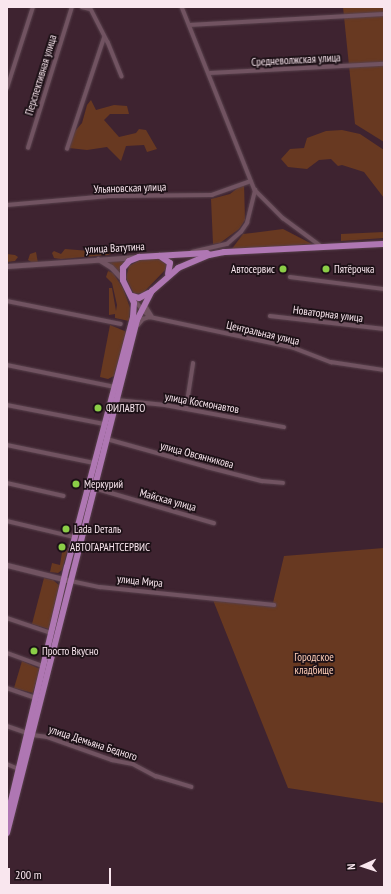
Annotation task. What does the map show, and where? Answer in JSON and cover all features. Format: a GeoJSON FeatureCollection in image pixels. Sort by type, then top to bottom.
{"type":"FeatureCollection","features":[{"type":"Feature","properties":{"kind":"main road"},"geometry":{"type":"LineString","coordinates":[[7,818],[9,801],[31,734],[37,698],[52,633],[94,488],[135,330],[145,301],[168,274],[196,259],[224,252],[384,244]]}},
{"type":"Feature","properties":{"kind":"main road","name":"улица Ватутина"},"geometry":{"type":"LineString","coordinates":[[7,266],[224,252]]}},
{"type":"Feature","properties":{"kind":"main road"},"geometry":{"type":"LineString","coordinates":[[159,256],[170,263],[168,274]]}},
{"type":"Feature","properties":{"kind":"main road"},"geometry":{"type":"LineString","coordinates":[[123,280],[125,266],[139,257]]}},
{"type":"Feature","properties":{"kind":"main road"},"geometry":{"type":"LineString","coordinates":[[7,833],[67,580],[74,537],[133,317],[132,296],[123,280],[111,267],[97,259]]}},
{"type":"Feature","properties":{"kind":"main road"},"geometry":{"type":"LineString","coordinates":[[132,296],[142,297],[152,291]]}},
{"type":"Feature","properties":{"kind":"main road","name":"улица Мира"},"geometry":{"type":"LineString","coordinates":[[7,565],[67,580]]}},
{"type":"Feature","properties":{"kind":"street"},"geometry":{"type":"LineString","coordinates":[[7,88],[33,7]]}},
{"type":"Feature","properties":{"kind":"street","name":"Перспективная улица"},"geometry":{"type":"LineString","coordinates":[[28,148],[72,7]]}},
{"type":"Feature","properties":{"kind":"street"},"geometry":{"type":"LineString","coordinates":[[82,7],[90,8],[122,76]]}},
{"type":"Feature","properties":{"kind":"street"},"geometry":{"type":"LineString","coordinates":[[182,7],[255,190],[283,218],[321,246]]}},
{"type":"Feature","properties":{"kind":"street"},"geometry":{"type":"LineString","coordinates":[[189,25],[384,14]]}},
{"type":"Feature","properties":{"kind":"street"},"geometry":{"type":"LineString","coordinates":[[67,149],[104,38]]}},
{"type":"Feature","properties":{"kind":"street","name":"Средневолжская улица"},"geometry":{"type":"LineString","coordinates":[[210,74],[384,64]]}},
{"type":"Feature","properties":{"kind":"street","name":"Ульяновская улица"},"geometry":{"type":"LineString","coordinates":[[7,205],[109,196],[212,195],[251,181]]}},
{"type":"Feature","properties":{"kind":"street"},"geometry":{"type":"LineString","coordinates":[[185,254],[232,240],[248,222],[255,190]]}},
{"type":"Feature","properties":{"kind":"street"},"geometry":{"type":"LineString","coordinates":[[290,277],[384,289]]}},
{"type":"Feature","properties":{"kind":"street"},"geometry":{"type":"LineString","coordinates":[[132,296],[141,309],[150,317],[140,322],[135,330]]}},
{"type":"Feature","properties":{"kind":"street"},"geometry":{"type":"LineString","coordinates":[[7,301],[120,324]]}},
{"type":"Feature","properties":{"kind":"street"},"geometry":{"type":"LineString","coordinates":[[145,301],[148,312],[155,318]]}},
{"type":"Feature","properties":{"kind":"street","name":"Новаторная улица"},"geometry":{"type":"LineString","coordinates":[[270,316],[384,329]]}},
{"type":"Feature","properties":{"kind":"street","name":"Центральная улица"},"geometry":{"type":"LineString","coordinates":[[150,317],[294,348],[331,362],[384,370]]}},
{"type":"Feature","properties":{"kind":"street"},"geometry":{"type":"LineString","coordinates":[[186,409],[193,364]]}},
{"type":"Feature","properties":{"kind":"street"},"geometry":{"type":"LineString","coordinates":[[7,365],[115,387]]}},
{"type":"Feature","properties":{"kind":"street","name":"улица Космонавтов"},"geometry":{"type":"LineString","coordinates":[[117,400],[186,409],[284,427]]}},
{"type":"Feature","properties":{"kind":"street"},"geometry":{"type":"LineString","coordinates":[[7,406],[105,424]]}},
{"type":"Feature","properties":{"kind":"street","name":"улица Овсянникова"},"geometry":{"type":"LineString","coordinates":[[106,439],[214,469],[283,483]]}},
{"type":"Feature","properties":{"kind":"street"},"geometry":{"type":"LineString","coordinates":[[7,445],[95,463]]}},
{"type":"Feature","properties":{"kind":"street"},"geometry":{"type":"LineString","coordinates":[[7,483],[64,496]]}},
{"type":"Feature","properties":{"kind":"street","name":"Майская улица"},"geometry":{"type":"LineString","coordinates":[[94,488],[214,523]]}},
{"type":"Feature","properties":{"kind":"street"},"geometry":{"type":"LineString","coordinates":[[7,521],[74,537]]}},
{"type":"Feature","properties":{"kind":"street","name":"улица Мира"},"geometry":{"type":"LineString","coordinates":[[67,580],[100,587],[274,605]]}},
{"type":"Feature","properties":{"kind":"street"},"geometry":{"type":"LineString","coordinates":[[7,618],[52,633]]}},
{"type":"Feature","properties":{"kind":"street"},"geometry":{"type":"LineString","coordinates":[[7,653],[44,666]]}},
{"type":"Feature","properties":{"kind":"street"},"geometry":{"type":"LineString","coordinates":[[7,688],[37,698]]}},
{"type":"Feature","properties":{"kind":"street","name":"улица Демьяна Бедного"},"geometry":{"type":"LineString","coordinates":[[7,726],[31,734],[47,737],[112,760],[134,764],[156,776],[191,787]]}},
{"type":"Feature","properties":{"kind":"street"},"geometry":{"type":"LineString","coordinates":[[7,764],[20,769]]}},
{"type":"Feature","properties":{"kind":"green space"},"geometry":{"type":"Polygon","coordinates":[[[343,7],[384,7],[384,142],[355,124],[343,7]]]}},
{"type":"Feature","properties":{"kind":"green space"},"geometry":{"type":"Polygon","coordinates":[[[91,100],[96,110],[114,105],[127,106],[129,114],[110,114],[104,120],[119,137],[136,133],[139,129],[146,130],[157,149],[147,152],[144,145],[126,146],[121,161],[107,147],[87,150],[69,148],[75,131],[82,123],[87,105],[91,100]]]}},
{"type":"Feature","properties":{"kind":"green space"},"geometry":{"type":"Polygon","coordinates":[[[342,130],[360,134],[384,150],[384,198],[364,172],[342,165],[338,166],[331,159],[319,160],[307,169],[288,167],[281,159],[290,149],[304,148],[307,138],[326,131],[342,130]]]}},
{"type":"Feature","properties":{"kind":"green space"},"geometry":{"type":"Polygon","coordinates":[[[244,183],[245,220],[239,229],[220,243],[213,244],[211,199],[230,194],[244,183]]]}},
{"type":"Feature","properties":{"kind":"green space"},"geometry":{"type":"Polygon","coordinates":[[[283,229],[312,244],[231,250],[243,234],[283,229]]]}},
{"type":"Feature","properties":{"kind":"green space"},"geometry":{"type":"Polygon","coordinates":[[[384,232],[384,238],[341,241],[341,234],[384,232]]]}},
{"type":"Feature","properties":{"kind":"green space"},"geometry":{"type":"Polygon","coordinates":[[[110,247],[117,247],[118,250],[108,255],[61,259],[54,258],[52,253],[54,251],[61,254],[65,249],[90,251],[97,249],[103,252],[110,247]]]}},
{"type":"Feature","properties":{"kind":"green space"},"geometry":{"type":"Polygon","coordinates":[[[36,252],[38,263],[33,263],[28,260],[30,254],[36,252]]]}},
{"type":"Feature","properties":{"kind":"green space"},"geometry":{"type":"Polygon","coordinates":[[[7,254],[18,257],[15,261],[7,262],[7,254]]]}},
{"type":"Feature","properties":{"kind":"green space"},"geometry":{"type":"Polygon","coordinates":[[[158,258],[166,263],[166,269],[143,293],[134,294],[126,278],[129,266],[140,260],[158,258]]]}},
{"type":"Feature","properties":{"kind":"green space"},"geometry":{"type":"Polygon","coordinates":[[[128,259],[121,266],[121,275],[105,260],[128,259]]]}},
{"type":"Feature","properties":{"kind":"green space"},"geometry":{"type":"Polygon","coordinates":[[[108,271],[113,273],[123,288],[130,308],[129,321],[115,318],[115,314],[109,315],[109,288],[112,288],[116,311],[117,305],[112,283],[106,277],[108,271]]]}},
{"type":"Feature","properties":{"kind":"green space"},"geometry":{"type":"Polygon","coordinates":[[[110,325],[127,332],[114,376],[108,379],[100,377],[110,325]]]}},
{"type":"Feature","properties":{"kind":"green space"},"geometry":{"type":"Polygon","coordinates":[[[63,546],[68,548],[62,570],[58,573],[50,572],[52,563],[60,565],[63,546]]]}},
{"type":"Feature","properties":{"kind":"green space","name":"Городское кладбище"},"geometry":{"type":"Polygon","coordinates":[[[384,548],[384,803],[288,788],[213,600],[272,607],[284,556],[384,548]]]}},
{"type":"Feature","properties":{"kind":"green space"},"geometry":{"type":"Polygon","coordinates":[[[44,578],[53,580],[60,586],[49,629],[32,624],[44,578]]]}},
{"type":"Feature","properties":{"kind":"green space"},"geometry":{"type":"Polygon","coordinates":[[[22,661],[40,669],[33,693],[14,688],[22,661]]]}},
{"type":"Feature","properties":{"kind":"place","name":"Автосервис"},"geometry":{"type":"Point","coordinates":[283,269]}},
{"type":"Feature","properties":{"kind":"place","name":"Пятёрочка"},"geometry":{"type":"Point","coordinates":[326,269]}},
{"type":"Feature","properties":{"kind":"place","name":"ФИЛАВТО"},"geometry":{"type":"Point","coordinates":[98,408]}},
{"type":"Feature","properties":{"kind":"place","name":"Меркурий"},"geometry":{"type":"Point","coordinates":[76,484]}},
{"type":"Feature","properties":{"kind":"place","name":"Lada Dеталь"},"geometry":{"type":"Point","coordinates":[66,529]}},
{"type":"Feature","properties":{"kind":"place","name":"АВТОГАРАНТСЕРВИС"},"geometry":{"type":"Point","coordinates":[62,547]}},
{"type":"Feature","properties":{"kind":"place","name":"Просто Вкусно"},"geometry":{"type":"Point","coordinates":[34,651]}}]}
